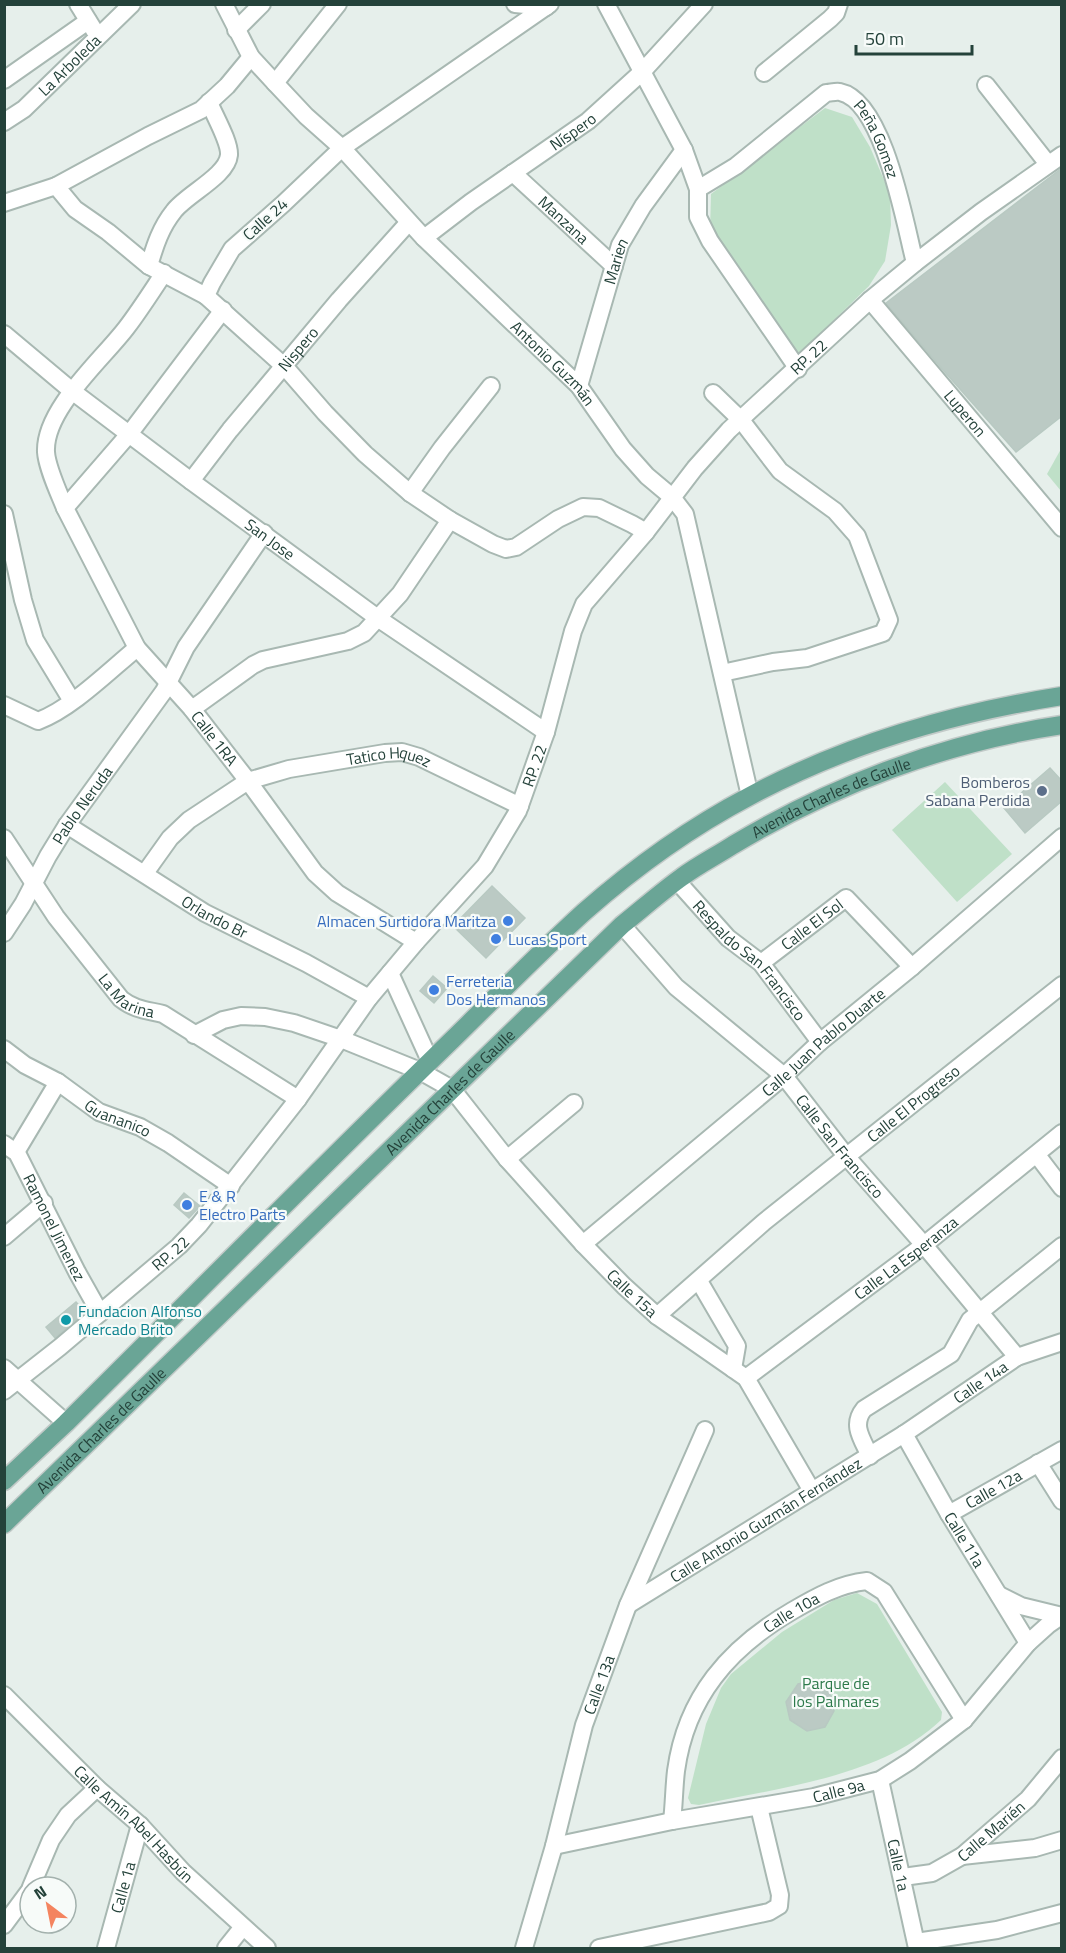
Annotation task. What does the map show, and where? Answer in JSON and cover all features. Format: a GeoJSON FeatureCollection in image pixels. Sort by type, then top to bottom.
{"type":"FeatureCollection","features":[{"type":"Feature","properties":{"kind":"main road","name":"Avenida Charles de Gaulle"},"geometry":{"type":"LineString","coordinates":[[4,1481],[66,1423],[425,1066],[585,912],[637,870],[690,832],[750,796],[822,762],[892,734],[963,715],[1062,696]]}},
{"type":"Feature","properties":{"kind":"main road","name":"Avenida Charles de Gaulle"},"geometry":{"type":"LineString","coordinates":[[4,1524],[622,925],[677,881],[800,807],[868,777],[956,748],[1024,730],[1062,725]]}},
{"type":"Feature","properties":{"kind":"street"},"geometry":{"type":"LineString","coordinates":[[78,4],[99,38]]}},
{"type":"Feature","properties":{"kind":"street","name":"La Arboleda"},"geometry":{"type":"LineString","coordinates":[[4,122],[24,109],[132,4]]}},
{"type":"Feature","properties":{"kind":"street","name":"Antonio Guzmán"},"geometry":{"type":"LineString","coordinates":[[224,4],[251,57],[306,116],[342,148],[424,238],[579,386],[623,449],[647,476],[672,497],[685,514],[750,796]]}},
{"type":"Feature","properties":{"kind":"street"},"geometry":{"type":"LineString","coordinates":[[236,30],[262,4]]}},
{"type":"Feature","properties":{"kind":"street"},"geometry":{"type":"LineString","coordinates":[[275,83],[338,4]]}},
{"type":"Feature","properties":{"kind":"street"},"geometry":{"type":"LineString","coordinates":[[515,4],[548,6]]}},
{"type":"Feature","properties":{"kind":"street"},"geometry":{"type":"LineString","coordinates":[[606,4],[684,150],[698,189],[698,217],[710,241],[798,369]]}},
{"type":"Feature","properties":{"kind":"street","name":"Níspero"},"geometry":{"type":"LineString","coordinates":[[424,238],[471,202],[588,121],[642,72],[704,4]]}},
{"type":"Feature","properties":{"kind":"street"},"geometry":{"type":"LineString","coordinates":[[764,74],[830,19],[836,13],[839,4]]}},
{"type":"Feature","properties":{"kind":"street","name":"Calle 24"},"geometry":{"type":"LineString","coordinates":[[207,296],[232,249],[342,148],[548,6]]}},
{"type":"Feature","properties":{"kind":"street"},"geometry":{"type":"LineString","coordinates":[[4,80],[88,21]]}},
{"type":"Feature","properties":{"kind":"street"},"geometry":{"type":"LineString","coordinates":[[4,203],[56,186],[201,110],[227,86],[251,57]]}},
{"type":"Feature","properties":{"kind":"street"},"geometry":{"type":"LineString","coordinates":[[986,86],[1055,160]]}},
{"type":"Feature","properties":{"kind":"street","name":"Peña Gomez"},"geometry":{"type":"LineString","coordinates":[[698,189],[736,166],[826,93],[839,92],[853,98],[868,113],[878,132],[892,172],[915,262]]}},
{"type":"Feature","properties":{"kind":"street","name":"Calle 1RA"},"geometry":{"type":"LineString","coordinates":[[209,102],[229,153],[226,165],[176,208],[158,236],[157,269],[128,327],[72,392],[57,415],[49,433],[46,453],[137,648],[192,709],[324,883],[416,942]]}},
{"type":"Feature","properties":{"kind":"street","name":"Marien"},"geometry":{"type":"LineString","coordinates":[[579,386],[620,245],[644,206],[684,150]]}},
{"type":"Feature","properties":{"kind":"street","name":"RP. 22"},"geometry":{"type":"LineString","coordinates":[[11,1386],[186,1239],[231,1186],[298,1099],[369,998],[416,942],[486,866],[520,806],[546,732],[569,643],[584,604],[646,532],[712,447],[870,300],[915,262],[1055,160]]}},
{"type":"Feature","properties":{"kind":"street","name":"Manzana"},"geometry":{"type":"LineString","coordinates":[[513,173],[614,266]]}},
{"type":"Feature","properties":{"kind":"street"},"geometry":{"type":"LineString","coordinates":[[56,186],[75,209],[157,269],[207,296],[285,368],[357,446],[410,493],[450,520],[506,549],[516,547],[558,519],[583,507],[599,508],[646,532]]}},
{"type":"Feature","properties":{"kind":"street","name":"Nispero"},"geometry":{"type":"LineString","coordinates":[[191,480],[346,292],[409,222]]}},
{"type":"Feature","properties":{"kind":"street","name":"Luperon"},"geometry":{"type":"LineString","coordinates":[[870,300],[1062,528]]}},
{"type":"Feature","properties":{"kind":"street"},"geometry":{"type":"LineString","coordinates":[[70,502],[130,433],[223,310]]}},
{"type":"Feature","properties":{"kind":"street","name":"San Jose"},"geometry":{"type":"LineString","coordinates":[[4,334],[72,392],[379,619],[546,732]]}},
{"type":"Feature","properties":{"kind":"street"},"geometry":{"type":"LineString","coordinates":[[410,493],[491,386]]}},
{"type":"Feature","properties":{"kind":"street"},"geometry":{"type":"LineString","coordinates":[[713,393],[741,420],[780,471],[835,511],[856,536],[889,620],[882,633],[807,658],[773,662],[722,673]]}},
{"type":"Feature","properties":{"kind":"street"},"geometry":{"type":"LineString","coordinates":[[4,514],[20,590],[35,640],[72,701]]}},
{"type":"Feature","properties":{"kind":"street"},"geometry":{"type":"LineString","coordinates":[[192,709],[263,660],[348,640],[364,633],[400,594],[450,520]]}},
{"type":"Feature","properties":{"kind":"street","name":"Pablo Neruda"},"geometry":{"type":"LineString","coordinates":[[4,933],[67,825],[164,691],[186,646],[264,533]]}},
{"type":"Feature","properties":{"kind":"street"},"geometry":{"type":"LineString","coordinates":[[4,705],[38,721],[49,717],[137,648]]}},
{"type":"Feature","properties":{"kind":"street","name":"Tatico Hquez"},"geometry":{"type":"LineString","coordinates":[[145,873],[170,838],[189,820],[248,781],[289,769],[402,752],[459,776],[520,806]]}},
{"type":"Feature","properties":{"kind":"street","name":"Orlando Br"},"geometry":{"type":"LineString","coordinates":[[67,825],[205,913],[306,963],[369,998]]}},
{"type":"Feature","properties":{"kind":"street","name":"Calle Juan Pablo Duarte"},"geometry":{"type":"LineString","coordinates":[[584,1244],[1062,837]]}},
{"type":"Feature","properties":{"kind":"street","name":"La Marina"},"geometry":{"type":"LineString","coordinates":[[4,838],[56,917],[121,999],[141,1010],[163,1014],[298,1099]]}},
{"type":"Feature","properties":{"kind":"street","name":"Respaldo San Francisco"},"geometry":{"type":"LineString","coordinates":[[677,881],[728,938],[761,963],[820,1042]]}},
{"type":"Feature","properties":{"kind":"street","name":"Calle El Sol"},"geometry":{"type":"LineString","coordinates":[[761,963],[846,898],[912,967]]}},
{"type":"Feature","properties":{"kind":"street","name":"Calle San Francisco"},"geometry":{"type":"LineString","coordinates":[[622,925],[676,987],[784,1076],[846,1156],[1017,1357]]}},
{"type":"Feature","properties":{"kind":"street"},"geometry":{"type":"LineString","coordinates":[[390,973],[425,1066]]}},
{"type":"Feature","properties":{"kind":"street","name":"Calle El Progreso"},"geometry":{"type":"LineString","coordinates":[[657,1316],[764,1222],[1062,984]]}},
{"type":"Feature","properties":{"kind":"street"},"geometry":{"type":"LineString","coordinates":[[194,1035],[224,1020],[241,1016],[265,1017],[294,1023],[425,1066],[452,1089]]}},
{"type":"Feature","properties":{"kind":"street","name":"Guananico"},"geometry":{"type":"LineString","coordinates":[[4,1048],[25,1065],[58,1082],[102,1113],[140,1127],[168,1143],[231,1186]]}},
{"type":"Feature","properties":{"kind":"street"},"geometry":{"type":"LineString","coordinates":[[10,1148],[58,1082]]}},
{"type":"Feature","properties":{"kind":"street","name":"Calle 15a"},"geometry":{"type":"LineString","coordinates":[[452,1089],[507,1159],[584,1244],[657,1316],[740,1373],[812,1491]]}},
{"type":"Feature","properties":{"kind":"street"},"geometry":{"type":"LineString","coordinates":[[507,1159],[574,1103]]}},
{"type":"Feature","properties":{"kind":"street","name":"Calle La Esperanza"},"geometry":{"type":"LineString","coordinates":[[740,1373],[924,1245],[1062,1133]]}},
{"type":"Feature","properties":{"kind":"street","name":"Ramonel Jimenez"},"geometry":{"type":"LineString","coordinates":[[10,1148],[44,1203],[77,1272],[100,1313]]}},
{"type":"Feature","properties":{"kind":"street"},"geometry":{"type":"LineString","coordinates":[[1037,1155],[1062,1188]]}},
{"type":"Feature","properties":{"kind":"street"},"geometry":{"type":"LineString","coordinates":[[4,1237],[44,1203]]}},
{"type":"Feature","properties":{"kind":"street"},"geometry":{"type":"LineString","coordinates":[[870,1455],[858,1432],[859,1415],[871,1403],[951,1354],[970,1320],[1062,1246]]}},
{"type":"Feature","properties":{"kind":"street"},"geometry":{"type":"LineString","coordinates":[[699,1281],[737,1346],[740,1373]]}},
{"type":"Feature","properties":{"kind":"street","name":"Calle 14a"},"geometry":{"type":"LineString","coordinates":[[904,1434],[1017,1357],[1062,1341]]}},
{"type":"Feature","properties":{"kind":"street"},"geometry":{"type":"LineString","coordinates":[[4,1368],[11,1386],[66,1423]]}},
{"type":"Feature","properties":{"kind":"street","name":"Calle 13a"},"geometry":{"type":"LineString","coordinates":[[524,1948],[554,1846],[584,1725],[628,1605],[705,1430]]}},
{"type":"Feature","properties":{"kind":"street","name":"Calle Antonio Guzmán Fernández"},"geometry":{"type":"LineString","coordinates":[[628,1605],[904,1434]]}},
{"type":"Feature","properties":{"kind":"street","name":"Calle 11a"},"geometry":{"type":"LineString","coordinates":[[904,1434],[949,1514],[1028,1643]]}},
{"type":"Feature","properties":{"kind":"street","name":"Calle 12a"},"geometry":{"type":"LineString","coordinates":[[949,1514],[1062,1450]]}},
{"type":"Feature","properties":{"kind":"street","name":"Calle 12a"},"geometry":{"type":"LineString","coordinates":[[1038,1463],[1062,1501]]}},
{"type":"Feature","properties":{"kind":"street","name":"Calle 10a"},"geometry":{"type":"LineString","coordinates":[[672,1821],[676,1770],[682,1740],[696,1702],[717,1671],[744,1644],[774,1621],[838,1586],[867,1581],[884,1592],[964,1720]]}},
{"type":"Feature","properties":{"kind":"street"},"geometry":{"type":"LineString","coordinates":[[999,1594],[1021,1606],[1061,1616]]}},
{"type":"Feature","properties":{"kind":"street","name":"Calle 9a"},"geometry":{"type":"LineString","coordinates":[[554,1846],[672,1821],[814,1797],[880,1780],[910,1761],[964,1720],[1028,1643],[1048,1624],[1061,1616]]}},
{"type":"Feature","properties":{"kind":"street","name":"Calle Amín Abel Hasbún"},"geometry":{"type":"LineString","coordinates":[[4,1695],[97,1788],[140,1825],[183,1872],[242,1928],[267,1948]]}},
{"type":"Feature","properties":{"kind":"street","name":"Calle Marién"},"geometry":{"type":"LineString","coordinates":[[903,1878],[932,1873],[962,1856],[1028,1799],[1062,1758]]}},
{"type":"Feature","properties":{"kind":"street","name":"Calle 1a"},"geometry":{"type":"LineString","coordinates":[[880,1780],[917,1945]]}},
{"type":"Feature","properties":{"kind":"street"},"geometry":{"type":"LineString","coordinates":[[36,1875],[51,1840],[68,1815],[97,1788]]}},
{"type":"Feature","properties":{"kind":"street"},"geometry":{"type":"LineString","coordinates":[[599,1948],[769,1912],[779,1906],[780,1894],[759,1807]]}},
{"type":"Feature","properties":{"kind":"street","name":"Calle 1a"},"geometry":{"type":"LineString","coordinates":[[106,1948],[140,1825]]}},
{"type":"Feature","properties":{"kind":"street"},"geometry":{"type":"LineString","coordinates":[[962,1856],[1035,1848],[1062,1840]]}},
{"type":"Feature","properties":{"kind":"street"},"geometry":{"type":"LineString","coordinates":[[4,1925],[18,1906]]}},
{"type":"Feature","properties":{"kind":"street"},"geometry":{"type":"LineString","coordinates":[[917,1945],[997,1930],[1062,1913]]}},
{"type":"Feature","properties":{"kind":"street"},"geometry":{"type":"LineString","coordinates":[[226,1948],[242,1928]]}},
{"type":"Feature","properties":{"kind":"green space"},"geometry":{"type":"Polygon","coordinates":[[[825,108],[852,117],[870,147],[890,194],[891,225],[885,261],[869,286],[797,356],[710,231],[711,194],[825,108]]]}},
{"type":"Feature","properties":{"kind":"green space"},"geometry":{"type":"Polygon","coordinates":[[[1061,449],[1061,491],[1047,474],[1061,449]]]}},
{"type":"Feature","properties":{"kind":"green space"},"geometry":{"type":"Polygon","coordinates":[[[945,782],[1012,854],[957,902],[892,830],[945,782]]]}},
{"type":"Feature","properties":{"kind":"green space","name":"Parque de los Palmares"},"geometry":{"type":"Polygon","coordinates":[[[857,1593],[877,1604],[942,1712],[941,1720],[917,1739],[889,1755],[827,1778],[699,1805],[691,1804],[688,1798],[706,1724],[721,1688],[731,1674],[782,1632],[834,1600],[857,1593]]]}},
{"type":"Feature","properties":{"kind":"building"},"geometry":{"type":"Polygon","coordinates":[[[1062,168],[1062,416],[1016,452],[886,303],[1062,168]]]}},
{"type":"Feature","properties":{"kind":"building","name":"Bomberos Sabana Perdida"},"geometry":{"type":"Polygon","coordinates":[[[1050,768],[1062,781],[1062,801],[1025,833],[1004,808],[1050,768]]]}},
{"type":"Feature","properties":{"kind":"building"},"geometry":{"type":"Polygon","coordinates":[[[492,886],[525,918],[486,958],[453,926],[492,886]]]}},
{"type":"Feature","properties":{"kind":"building","name":"Ferreteria Dos Hermanos"},"geometry":{"type":"Polygon","coordinates":[[[433,976],[447,988],[434,1003],[420,991],[433,976]]]}},
{"type":"Feature","properties":{"kind":"building","name":"E & R Electro Parts"},"geometry":{"type":"Polygon","coordinates":[[[184,1193],[200,1206],[189,1218],[174,1205],[184,1193]]]}},
{"type":"Feature","properties":{"kind":"building","name":"Fundacion Alfonso Mercado Brito"},"geometry":{"type":"Polygon","coordinates":[[[76,1302],[85,1312],[55,1338],[46,1327],[76,1302]]]}},
{"type":"Feature","properties":{"kind":"building"},"geometry":{"type":"Polygon","coordinates":[[[816,1680],[830,1693],[834,1711],[825,1727],[807,1731],[790,1720],[786,1702],[798,1684],[816,1680]]]}},
{"type":"Feature","properties":{"kind":"place","name":"Bomberos Sabana Perdida"},"geometry":{"type":"Point","coordinates":[1042,791]}},
{"type":"Feature","properties":{"kind":"place","name":"Almacen Surtidora Maritza"},"geometry":{"type":"Point","coordinates":[508,921]}},
{"type":"Feature","properties":{"kind":"place","name":"Lucas Sport"},"geometry":{"type":"Point","coordinates":[496,939]}},
{"type":"Feature","properties":{"kind":"place","name":"Ferreteria Dos Hermanos"},"geometry":{"type":"Point","coordinates":[434,990]}},
{"type":"Feature","properties":{"kind":"place","name":"E & R Electro Parts"},"geometry":{"type":"Point","coordinates":[187,1205]}},
{"type":"Feature","properties":{"kind":"place","name":"Fundacion Alfonso Mercado Brito"},"geometry":{"type":"Point","coordinates":[66,1320]}}]}
